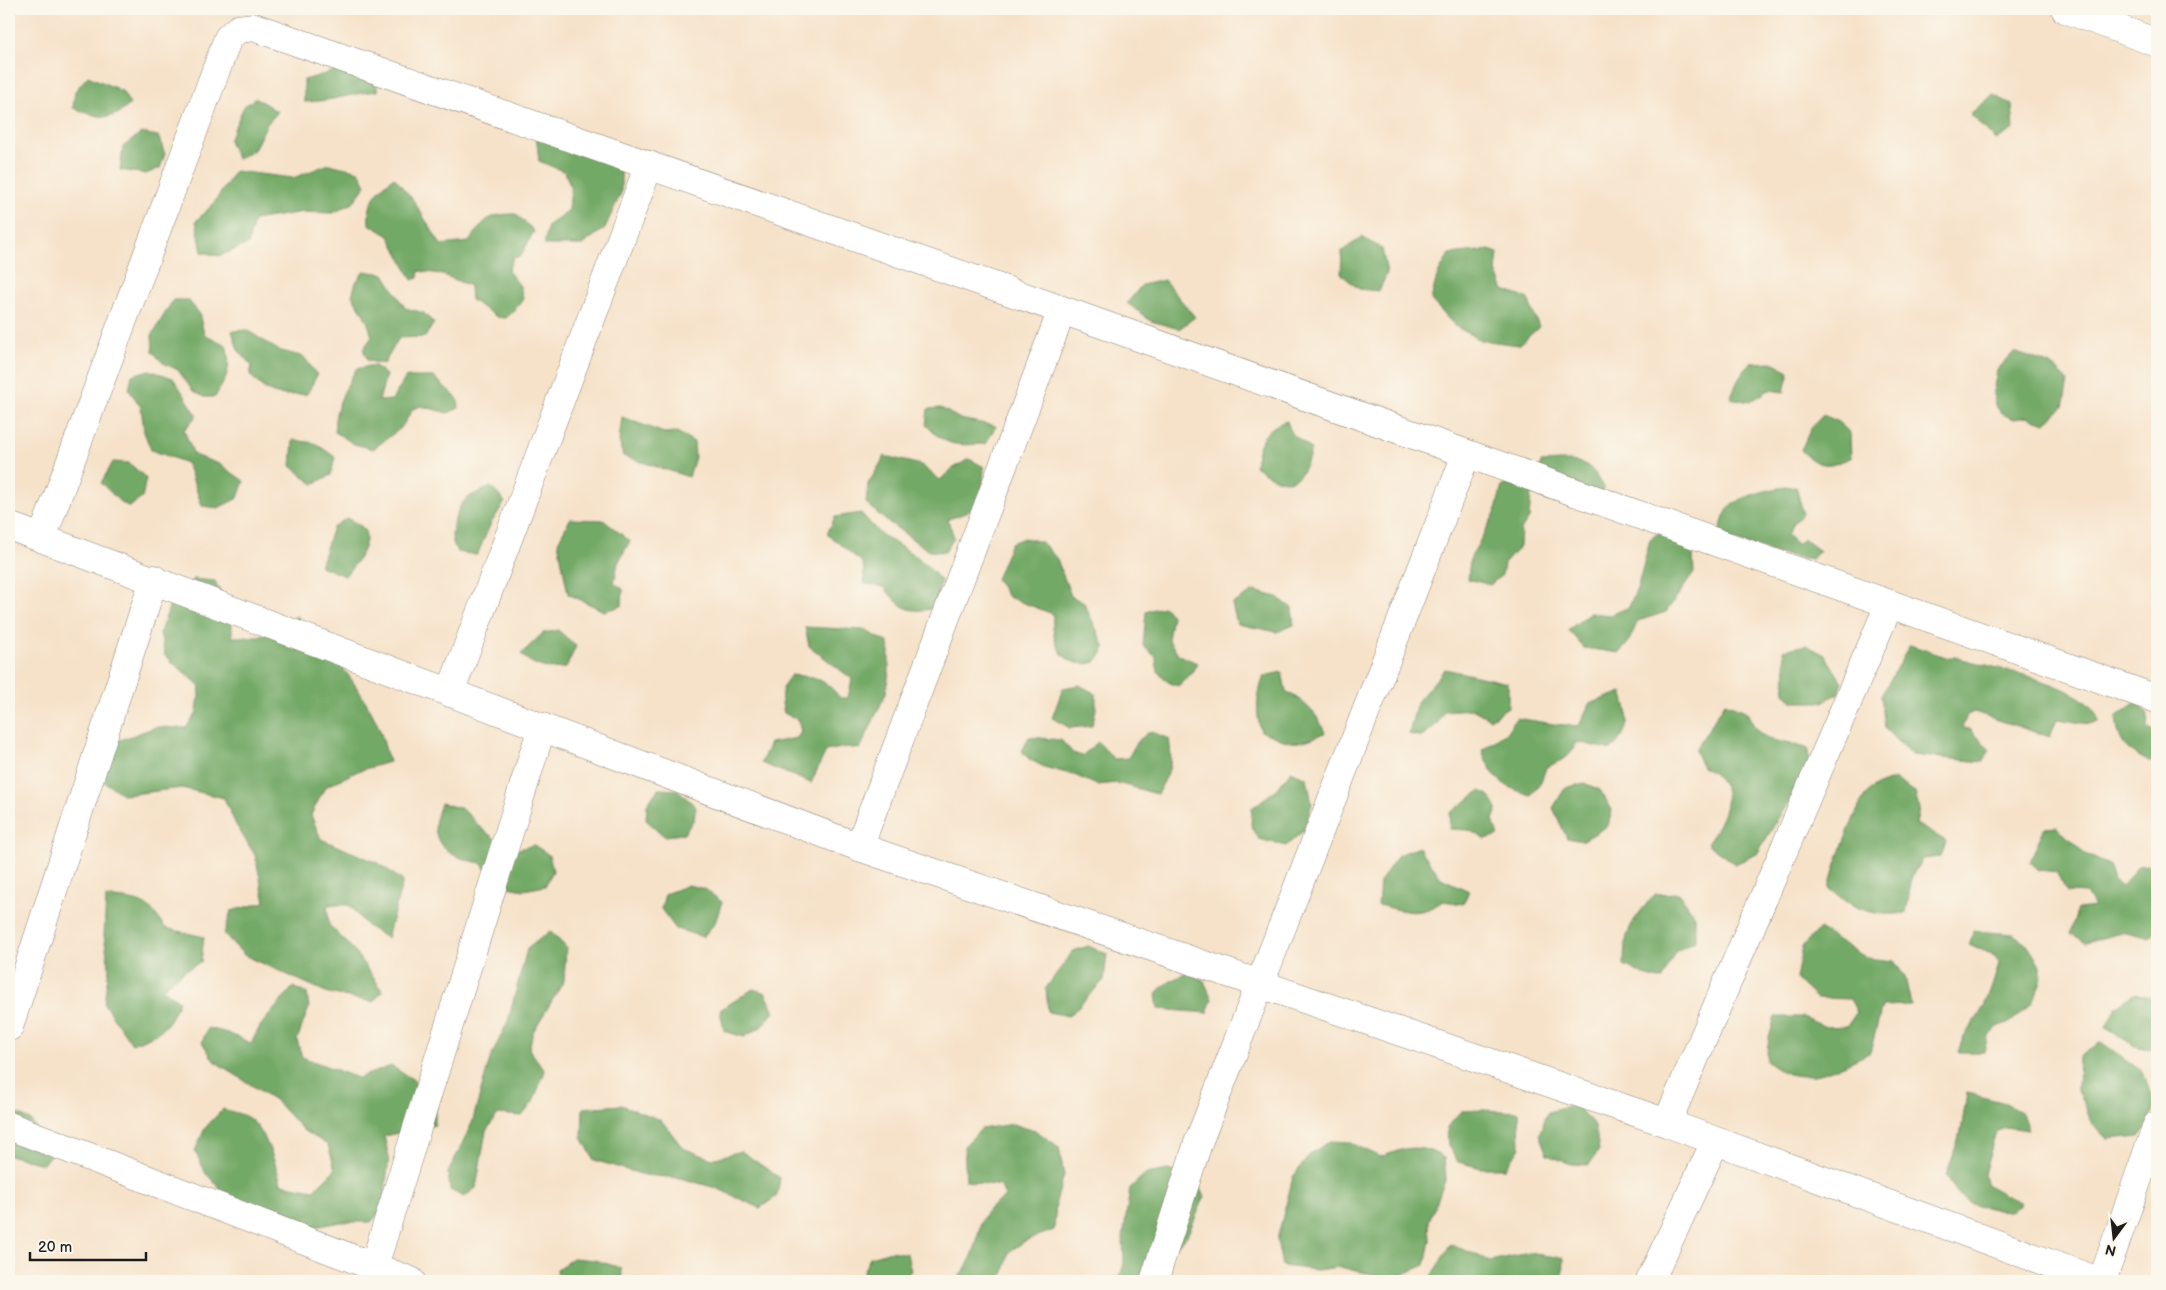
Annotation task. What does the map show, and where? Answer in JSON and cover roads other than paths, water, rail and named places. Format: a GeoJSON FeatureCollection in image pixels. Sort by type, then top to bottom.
{"type":"FeatureCollection","features":[{"type":"Feature","properties":{"kind":"street"},"geometry":{"type":"LineString","coordinates":[[2065,9],[2157,43]]}},
{"type":"Feature","properties":{"kind":"street"},"geometry":{"type":"LineString","coordinates":[[42,538],[228,38],[232,32],[254,27],[1062,310],[2157,699]]}},
{"type":"Feature","properties":{"kind":"street"},"geometry":{"type":"LineString","coordinates":[[450,693],[649,165]]}},
{"type":"Feature","properties":{"kind":"street"},"geometry":{"type":"LineString","coordinates":[[859,847],[1062,310]]}},
{"type":"Feature","properties":{"kind":"street"},"geometry":{"type":"LineString","coordinates":[[1154,1281],[1198,1143],[1466,455]]}},
{"type":"Feature","properties":{"kind":"street"},"geometry":{"type":"LineString","coordinates":[[9,526],[859,847],[1667,1123],[2098,1281]]}},
{"type":"Feature","properties":{"kind":"street"},"geometry":{"type":"LineString","coordinates":[[9,1027],[154,580]]}},
{"type":"Feature","properties":{"kind":"street"},"geometry":{"type":"LineString","coordinates":[[1667,1123],[1889,605]]}},
{"type":"Feature","properties":{"kind":"street"},"geometry":{"type":"LineString","coordinates":[[374,1266],[542,727]]}},
{"type":"Feature","properties":{"kind":"street"},"geometry":{"type":"LineString","coordinates":[[2102,1281],[2157,1125]]}},
{"type":"Feature","properties":{"kind":"street"},"geometry":{"type":"LineString","coordinates":[[9,1126],[411,1281]]}},
{"type":"Feature","properties":{"kind":"street"},"geometry":{"type":"LineString","coordinates":[[1650,1281],[1715,1142]]}}]}
